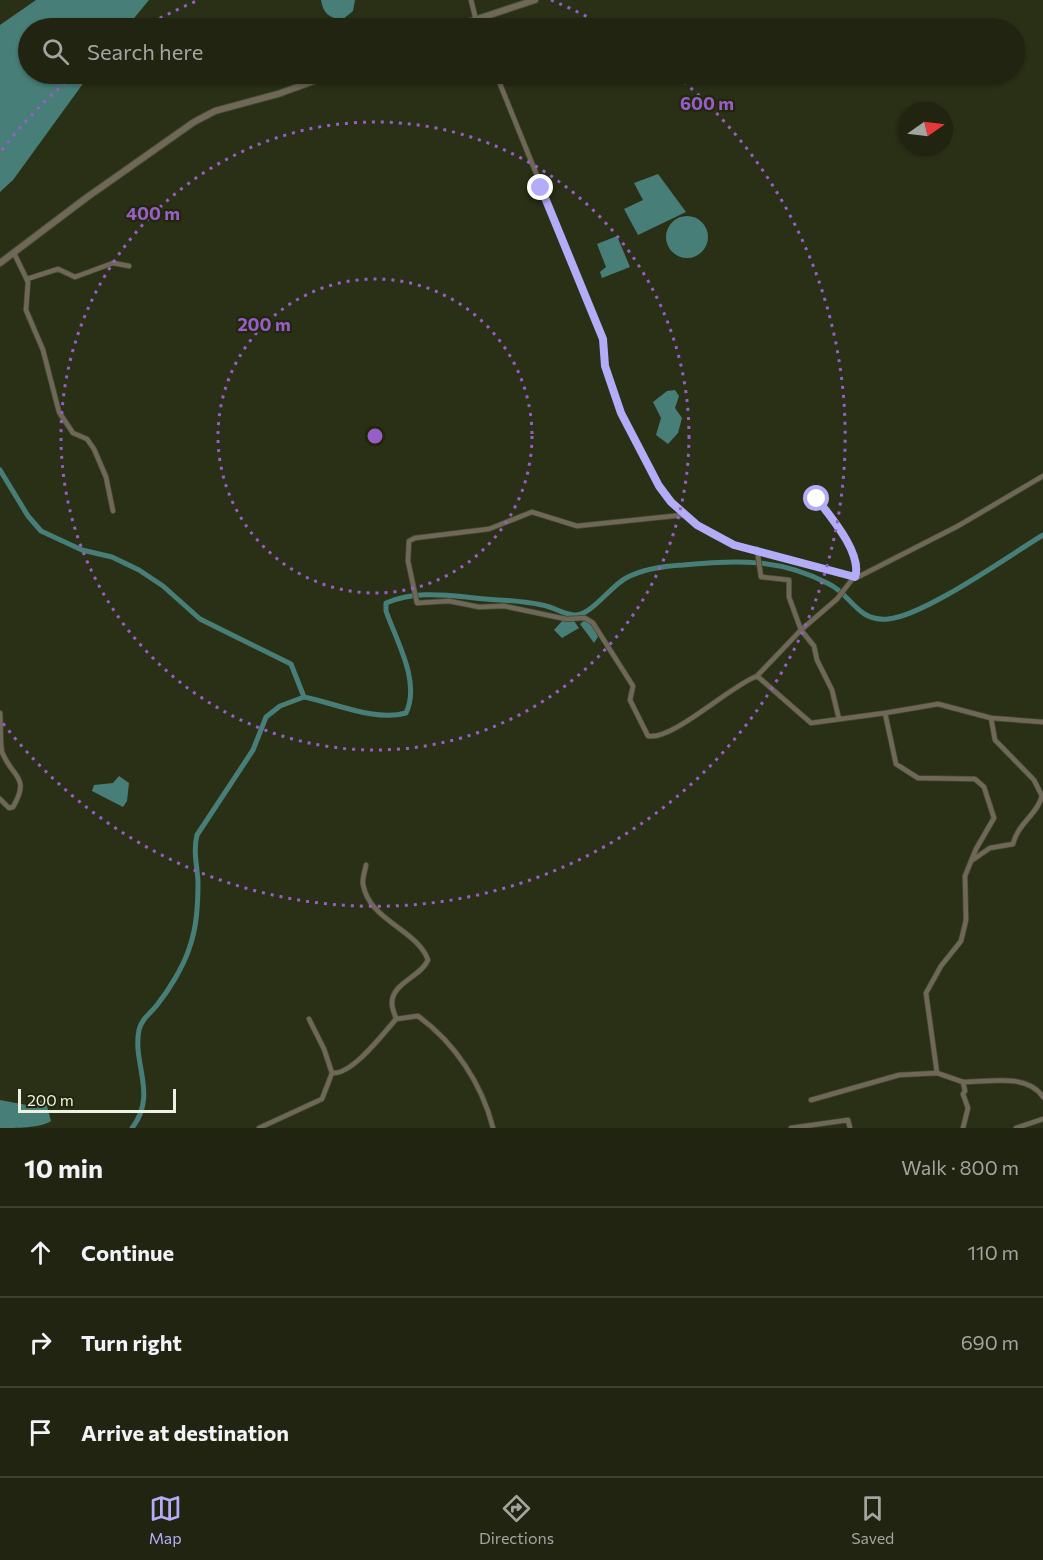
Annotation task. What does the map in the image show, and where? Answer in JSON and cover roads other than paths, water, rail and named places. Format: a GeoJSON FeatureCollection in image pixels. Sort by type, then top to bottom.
{"type":"FeatureCollection","features":[{"type":"Feature","properties":{"kind":"street"},"geometry":{"type":"LineString","coordinates":[[471,0],[473,18]]}},
{"type":"Feature","properties":{"kind":"street"},"geometry":{"type":"LineString","coordinates":[[479,18],[535,0]]}},
{"type":"Feature","properties":{"kind":"street"},"geometry":{"type":"LineString","coordinates":[[0,263],[86,198],[195,122],[215,111],[306,84]]}},
{"type":"Feature","properties":{"kind":"street"},"geometry":{"type":"LineString","coordinates":[[500,84],[603,339],[605,366],[621,413],[659,486],[682,515],[726,542],[855,577],[869,573],[894,557],[958,526],[1043,476]]}},
{"type":"Feature","properties":{"kind":"street"},"geometry":{"type":"LineString","coordinates":[[14,253],[27,279],[26,310],[43,350],[59,412],[73,433],[87,439],[94,449],[105,477],[113,511]]}},
{"type":"Feature","properties":{"kind":"street"},"geometry":{"type":"LineString","coordinates":[[27,279],[58,269],[75,277],[113,263],[129,266]]}},
{"type":"Feature","properties":{"kind":"street"},"geometry":{"type":"LineString","coordinates":[[682,515],[577,526],[532,512],[489,529],[416,538],[409,541],[407,550],[417,603],[448,601],[479,607],[487,604],[567,619],[585,618],[593,622],[633,686],[630,700],[648,736],[656,738],[742,682],[756,677],[801,630],[837,599],[855,577],[856,563],[849,544],[817,499],[821,489]]}},
{"type":"Feature","properties":{"kind":"street"},"geometry":{"type":"LineString","coordinates":[[757,549],[761,578],[789,580],[789,597],[801,630],[814,646],[817,660],[832,690],[839,719]]}},
{"type":"Feature","properties":{"kind":"street"},"geometry":{"type":"LineString","coordinates":[[756,677],[812,723],[938,704],[991,718],[1043,722]]}},
{"type":"Feature","properties":{"kind":"street"},"geometry":{"type":"LineString","coordinates":[[0,713],[3,753],[21,782],[22,790],[13,807],[9,808],[0,799]]}},
{"type":"Feature","properties":{"kind":"street"},"geometry":{"type":"LineString","coordinates":[[885,713],[891,750],[896,764],[918,778],[975,779],[984,787],[994,818],[965,876],[966,920],[961,941],[941,966],[926,993],[938,1073]]}},
{"type":"Feature","properties":{"kind":"street"},"geometry":{"type":"LineString","coordinates":[[971,861],[990,848],[1013,844],[1016,832],[1039,806],[1042,796],[1034,780],[995,740],[991,718]]}},
{"type":"Feature","properties":{"kind":"street"},"geometry":{"type":"LineString","coordinates":[[366,865],[362,884],[378,912],[410,938],[428,960],[425,967],[397,989],[392,1004],[396,1018]]}},
{"type":"Feature","properties":{"kind":"street"},"geometry":{"type":"LineString","coordinates":[[332,1073],[345,1071],[355,1064],[396,1018],[418,1016],[451,1047],[472,1074],[493,1128]]}},
{"type":"Feature","properties":{"kind":"street"},"geometry":{"type":"LineString","coordinates":[[259,1128],[322,1099],[332,1073],[324,1048],[309,1019]]}},
{"type":"Feature","properties":{"kind":"street"},"geometry":{"type":"LineString","coordinates":[[811,1100],[899,1075],[938,1073],[963,1082],[1023,1082],[1036,1087],[1043,1097]]}},
{"type":"Feature","properties":{"kind":"street"},"geometry":{"type":"LineString","coordinates":[[963,1082],[965,1091],[963,1094],[968,1108],[963,1128]]}},
{"type":"Feature","properties":{"kind":"street"},"geometry":{"type":"LineString","coordinates":[[1016,1128],[1043,1119]]}},
{"type":"Feature","properties":{"kind":"street"},"geometry":{"type":"LineString","coordinates":[[791,1128],[848,1120],[850,1128]]}},
{"type":"Feature","properties":{"kind":"water"},"geometry":{"type":"Polygon","coordinates":[[[36,0],[149,0],[134,18],[18,18],[18,84],[83,84],[13,180],[0,192],[0,25],[36,0]]]}},
{"type":"Feature","properties":{"kind":"water"},"geometry":{"type":"Polygon","coordinates":[[[321,0],[355,0],[353,11],[344,18],[334,18],[323,8],[321,0]]]}},
{"type":"Feature","properties":{"kind":"water"},"geometry":{"type":"Polygon","coordinates":[[[658,174],[686,212],[638,235],[624,209],[643,200],[634,183],[658,174]]]}},
{"type":"Feature","properties":{"kind":"water"},"geometry":{"type":"Polygon","coordinates":[[[687,216],[702,222],[708,237],[702,252],[687,258],[672,252],[666,237],[672,222],[687,216]]]}},
{"type":"Feature","properties":{"kind":"water"},"geometry":{"type":"Polygon","coordinates":[[[617,236],[630,267],[602,278],[600,272],[606,267],[597,244],[617,236]]]}},
{"type":"Feature","properties":{"kind":"water"},"geometry":{"type":"Polygon","coordinates":[[[675,390],[679,396],[675,408],[682,418],[678,433],[668,444],[656,435],[661,418],[653,402],[667,391],[675,390]]]}},
{"type":"Feature","properties":{"kind":"water"},"geometry":{"type":"Polygon","coordinates":[[[563,620],[574,621],[579,628],[562,638],[554,630],[563,620]]]}},
{"type":"Feature","properties":{"kind":"water"},"geometry":{"type":"Polygon","coordinates":[[[585,620],[594,627],[598,637],[594,643],[580,624],[585,620]]]}},
{"type":"Feature","properties":{"kind":"water"},"geometry":{"type":"Polygon","coordinates":[[[119,776],[129,783],[127,801],[123,807],[92,791],[94,785],[113,783],[119,776]]]}},
{"type":"Feature","properties":{"kind":"water"},"geometry":{"type":"Polygon","coordinates":[[[0,1100],[32,1106],[42,1100],[46,1102],[51,1121],[35,1126],[0,1128],[0,1100]]]}},
{"type":"Feature","properties":{"kind":"waterway"},"geometry":{"type":"LineString","coordinates":[[0,470],[28,516],[41,531],[82,550],[112,557],[139,570],[163,586],[200,619],[291,664],[304,697],[355,711],[381,715],[406,713],[410,701],[409,675],[386,611],[386,603],[396,599],[415,595],[435,595],[514,601],[547,606],[576,615],[588,610],[620,582],[639,572],[668,566],[740,562],[793,569],[829,584],[869,616],[888,619],[904,615],[944,596],[1043,535]]}},
{"type":"Feature","properties":{"kind":"waterway"},"geometry":{"type":"LineString","coordinates":[[132,1128],[139,1116],[144,1091],[138,1042],[140,1026],[162,999],[175,978],[194,932],[198,898],[195,852],[197,835],[253,750],[266,717],[280,706],[304,697]]}}]}
